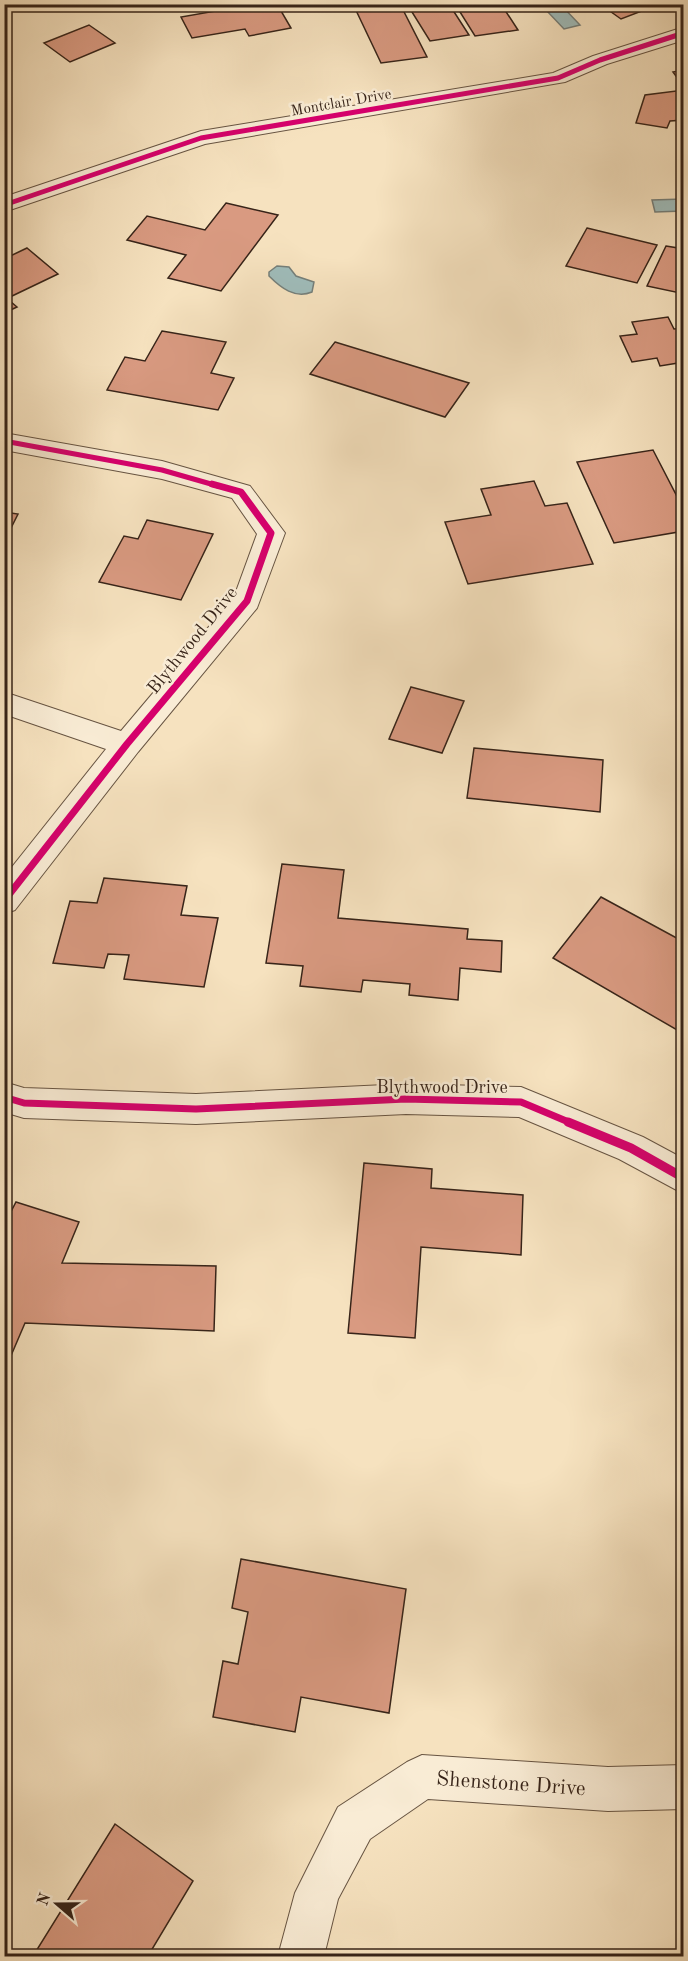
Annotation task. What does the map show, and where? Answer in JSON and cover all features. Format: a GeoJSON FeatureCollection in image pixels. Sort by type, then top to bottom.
{"type":"FeatureCollection","features":[{"type":"Feature","properties":{"kind":"street","name":"Montclair Drive"},"geometry":{"type":"LineString","coordinates":[[4,205],[201,138],[558,78],[600,60],[684,33]]}},
{"type":"Feature","properties":{"kind":"street","name":"Blythwood Drive"},"geometry":{"type":"LineString","coordinates":[[4,441],[162,470],[241,492],[271,533],[247,601],[127,744],[15,866],[4,901]]}},
{"type":"Feature","properties":{"kind":"street"},"geometry":{"type":"LineString","coordinates":[[4,703],[127,744]]}},
{"type":"Feature","properties":{"kind":"street","name":"Blythwood Drive"},"geometry":{"type":"LineString","coordinates":[[4,1097],[24,1103],[196,1109],[406,1099],[521,1102],[631,1148],[684,1178]]}},
{"type":"Feature","properties":{"kind":"street","name":"Shenstone Drive"},"geometry":{"type":"LineString","coordinates":[[302,1956],[317,1893],[354,1823],[422,1777],[609,1789],[684,1786]]}},
{"type":"Feature","properties":{"kind":"water"},"geometry":{"type":"Polygon","coordinates":[[[562,6],[580,25],[564,29],[546,10],[562,6]]]}},
{"type":"Feature","properties":{"kind":"water"},"geometry":{"type":"Polygon","coordinates":[[[683,199],[683,211],[655,212],[652,200],[683,199]]]}},
{"type":"Feature","properties":{"kind":"water"},"geometry":{"type":"Polygon","coordinates":[[[277,266],[289,267],[296,276],[314,282],[312,292],[294,293],[278,285],[269,276],[269,272],[277,266]]]}},
{"type":"Feature","properties":{"kind":"building"},"geometry":{"type":"Polygon","coordinates":[[[231,4],[277,4],[291,28],[249,36],[245,29],[192,38],[181,17],[233,8],[231,4]]]}},
{"type":"Feature","properties":{"kind":"building"},"geometry":{"type":"Polygon","coordinates":[[[353,4],[400,4],[427,57],[381,63],[353,4]]]}},
{"type":"Feature","properties":{"kind":"building"},"geometry":{"type":"Polygon","coordinates":[[[407,4],[449,4],[469,35],[430,41],[407,4]]]}},
{"type":"Feature","properties":{"kind":"building"},"geometry":{"type":"Polygon","coordinates":[[[455,4],[501,4],[518,30],[475,36],[455,4]]]}},
{"type":"Feature","properties":{"kind":"building"},"geometry":{"type":"Polygon","coordinates":[[[600,4],[660,4],[621,19],[600,4]]]}},
{"type":"Feature","properties":{"kind":"building"},"geometry":{"type":"Polygon","coordinates":[[[89,25],[115,43],[70,62],[44,43],[89,25]]]}},
{"type":"Feature","properties":{"kind":"building"},"geometry":{"type":"Polygon","coordinates":[[[684,70],[684,87],[673,72],[684,70]]]}},
{"type":"Feature","properties":{"kind":"building"},"geometry":{"type":"Polygon","coordinates":[[[684,90],[684,120],[670,121],[667,128],[636,123],[645,95],[684,90]]]}},
{"type":"Feature","properties":{"kind":"building"},"geometry":{"type":"Polygon","coordinates":[[[226,203],[278,215],[221,291],[168,278],[186,255],[127,240],[147,216],[205,230],[226,203]]]}},
{"type":"Feature","properties":{"kind":"building"},"geometry":{"type":"Polygon","coordinates":[[[587,228],[657,245],[637,283],[566,266],[587,228]]]}},
{"type":"Feature","properties":{"kind":"building"},"geometry":{"type":"Polygon","coordinates":[[[666,246],[684,249],[684,285],[680,293],[647,286],[666,246]]]}},
{"type":"Feature","properties":{"kind":"building"},"geometry":{"type":"Polygon","coordinates":[[[27,248],[58,274],[12,296],[4,289],[4,259],[27,248]]]}},
{"type":"Feature","properties":{"kind":"building"},"geometry":{"type":"Polygon","coordinates":[[[4,296],[17,307],[4,313],[4,296]]]}},
{"type":"Feature","properties":{"kind":"building"},"geometry":{"type":"Polygon","coordinates":[[[668,317],[674,329],[684,328],[684,362],[660,366],[657,358],[632,362],[620,336],[637,334],[632,322],[668,317]]]}},
{"type":"Feature","properties":{"kind":"building"},"geometry":{"type":"Polygon","coordinates":[[[162,331],[226,342],[211,373],[234,378],[218,410],[107,390],[125,357],[145,361],[162,331]]]}},
{"type":"Feature","properties":{"kind":"building"},"geometry":{"type":"Polygon","coordinates":[[[335,342],[469,383],[445,417],[310,374],[335,342]]]}},
{"type":"Feature","properties":{"kind":"building"},"geometry":{"type":"Polygon","coordinates":[[[653,450],[684,510],[684,531],[614,543],[577,462],[653,450]]]}},
{"type":"Feature","properties":{"kind":"building"},"geometry":{"type":"Polygon","coordinates":[[[534,481],[545,506],[567,503],[593,564],[468,584],[445,522],[491,515],[481,489],[534,481]]]}},
{"type":"Feature","properties":{"kind":"building"},"geometry":{"type":"Polygon","coordinates":[[[4,512],[18,514],[4,542],[4,512]]]}},
{"type":"Feature","properties":{"kind":"building"},"geometry":{"type":"Polygon","coordinates":[[[147,520],[213,534],[181,600],[99,582],[124,536],[138,539],[147,520]]]}},
{"type":"Feature","properties":{"kind":"building"},"geometry":{"type":"Polygon","coordinates":[[[411,687],[464,701],[442,753],[389,739],[411,687]]]}},
{"type":"Feature","properties":{"kind":"building"},"geometry":{"type":"Polygon","coordinates":[[[474,748],[603,760],[600,812],[467,798],[474,748]]]}},
{"type":"Feature","properties":{"kind":"building"},"geometry":{"type":"Polygon","coordinates":[[[282,864],[344,870],[338,918],[468,929],[467,939],[502,941],[501,972],[460,968],[458,1000],[409,995],[410,984],[363,980],[361,992],[300,986],[303,966],[266,963],[282,864]]]}},
{"type":"Feature","properties":{"kind":"building"},"geometry":{"type":"Polygon","coordinates":[[[104,878],[187,886],[181,915],[218,918],[204,987],[124,979],[129,955],[108,954],[104,968],[53,963],[70,901],[97,903],[104,878]]]}},
{"type":"Feature","properties":{"kind":"building"},"geometry":{"type":"Polygon","coordinates":[[[601,897],[684,942],[684,1034],[553,958],[601,897]]]}},
{"type":"Feature","properties":{"kind":"building"},"geometry":{"type":"Polygon","coordinates":[[[364,1163],[432,1169],[431,1188],[523,1195],[521,1255],[421,1247],[415,1338],[348,1333],[364,1163]]]}},
{"type":"Feature","properties":{"kind":"building"},"geometry":{"type":"Polygon","coordinates":[[[16,1202],[79,1222],[62,1263],[216,1266],[214,1331],[25,1323],[4,1372],[4,1225],[16,1202]]]}},
{"type":"Feature","properties":{"kind":"building"},"geometry":{"type":"Polygon","coordinates":[[[241,1559],[406,1589],[389,1713],[301,1697],[295,1732],[213,1717],[223,1661],[238,1664],[248,1612],[232,1608],[241,1559]]]}},
{"type":"Feature","properties":{"kind":"building"},"geometry":{"type":"Polygon","coordinates":[[[115,1824],[193,1881],[148,1956],[33,1956],[115,1824]]]}},
{"type":"Feature","properties":{"kind":"cycle path"},"geometry":{"type":"LineString","coordinates":[[4,205],[201,138],[558,78],[600,60],[684,33]]}},
{"type":"Feature","properties":{"kind":"cycle path"},"geometry":{"type":"LineString","coordinates":[[4,441],[162,470],[241,492],[271,533],[247,601],[127,744],[4,901]]}},
{"type":"Feature","properties":{"kind":"cycle path"},"geometry":{"type":"LineString","coordinates":[[4,1097],[24,1103],[196,1109],[406,1099],[521,1102],[631,1148],[684,1178]]}}]}
